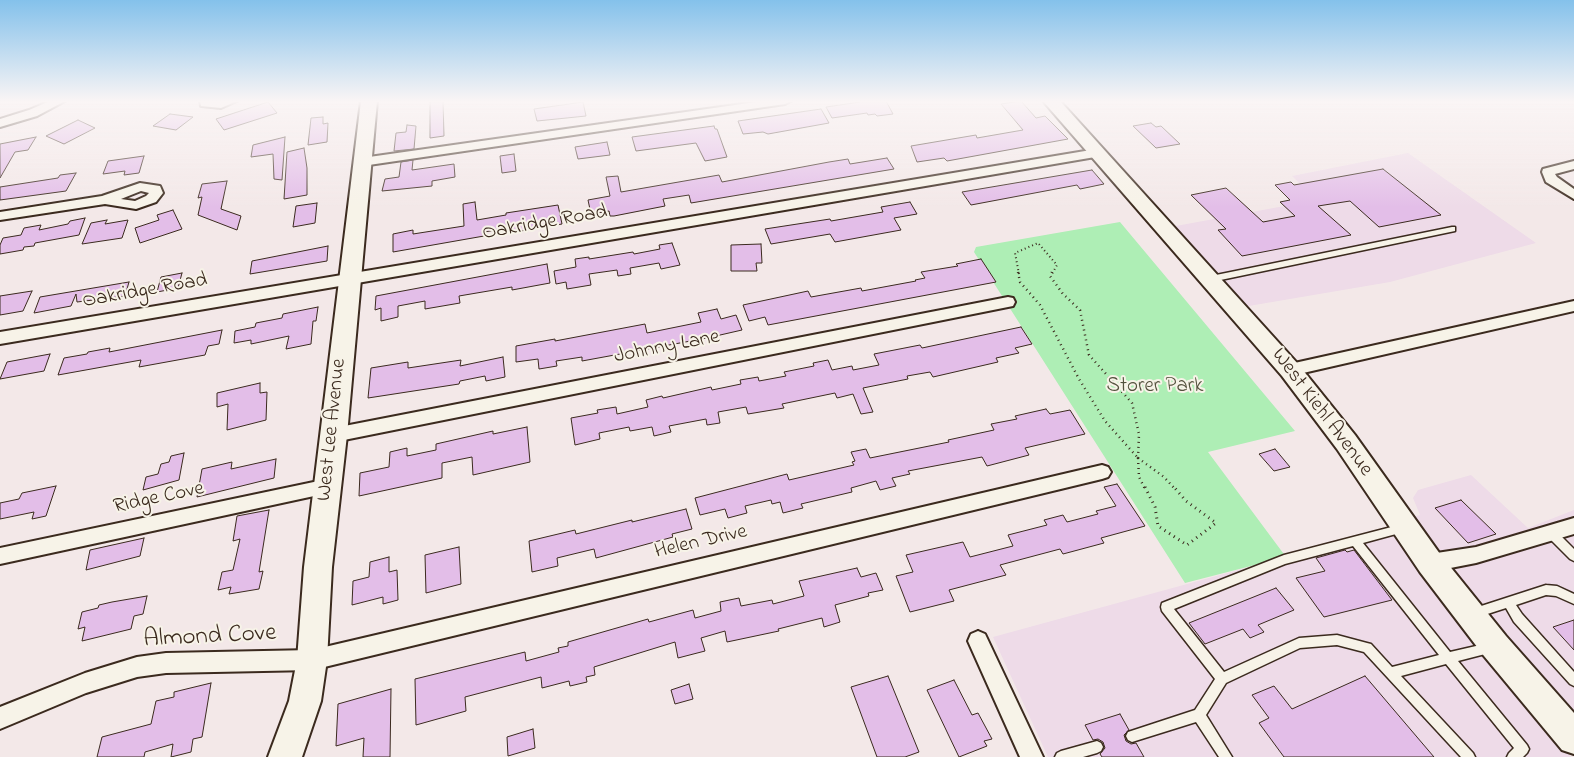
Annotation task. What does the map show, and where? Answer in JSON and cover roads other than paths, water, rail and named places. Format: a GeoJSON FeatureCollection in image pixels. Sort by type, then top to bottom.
{"type":"FeatureCollection","features":[{"type":"Feature","properties":{"kind":"street","name":"West Lee Avenue"},"geometry":{"type":"LineString","coordinates":[[285,757],[305,701],[312,660],[318,567],[334,435],[365,136]]}},
{"type":"Feature","properties":{"kind":"street"},"geometry":{"type":"LineString","coordinates":[[362,162],[540,136]]}},
{"type":"Feature","properties":{"kind":"street","name":"West Kiehl Avenue"},"geometry":{"type":"LineString","coordinates":[[1082,136],[1290,370],[1346,442],[1430,564],[1495,646],[1574,738]]}},
{"type":"Feature","properties":{"kind":"street","name":"Oakridge Road"},"geometry":{"type":"LineString","coordinates":[[0,338],[1097,153]]}},
{"type":"Feature","properties":{"kind":"street"},"geometry":{"type":"LineString","coordinates":[[1574,165],[1548,172],[1551,179],[1574,195]]}},
{"type":"Feature","properties":{"kind":"street"},"geometry":{"type":"LineString","coordinates":[[0,216],[104,200]]}},
{"type":"Feature","properties":{"kind":"street","name":"Johnny Lane"},"geometry":{"type":"LineString","coordinates":[[334,435],[1008,302]]}},
{"type":"Feature","properties":{"kind":"street"},"geometry":{"type":"LineString","coordinates":[[1290,370],[1574,306]]}},
{"type":"Feature","properties":{"kind":"street","name":"Helen Drive"},"geometry":{"type":"LineString","coordinates":[[312,660],[1102,472]]}},
{"type":"Feature","properties":{"kind":"street","name":"Ridge Cove"},"geometry":{"type":"LineString","coordinates":[[0,556],[328,486]]}},
{"type":"Feature","properties":{"kind":"street"},"geometry":{"type":"LineString","coordinates":[[1430,564],[1476,555],[1574,526]]}},
{"type":"Feature","properties":{"kind":"street"},"geometry":{"type":"LineString","coordinates":[[978,641],[1032,757]]}},
{"type":"Feature","properties":{"kind":"street","name":"Almond Cove"},"geometry":{"type":"LineString","coordinates":[[0,718],[85,684],[137,667],[166,663],[312,660]]}},
{"type":"Feature","properties":{"kind":"lane"},"geometry":{"type":"LineString","coordinates":[[1211,279],[1452,229]]}},
{"type":"Feature","properties":{"kind":"lane"},"geometry":{"type":"LineString","coordinates":[[1222,679],[1166,607],[1284,560],[1404,528]]}},
{"type":"Feature","properties":{"kind":"lane"},"geometry":{"type":"LineString","coordinates":[[1550,532],[1574,556]]}},
{"type":"Feature","properties":{"kind":"lane"},"geometry":{"type":"LineString","coordinates":[[1356,542],[1523,749],[1513,757]]}},
{"type":"Feature","properties":{"kind":"lane"},"geometry":{"type":"LineString","coordinates":[[1470,615],[1546,590],[1557,591],[1574,599]]}},
{"type":"Feature","properties":{"kind":"lane"},"geometry":{"type":"LineString","coordinates":[[1508,602],[1518,618],[1574,680]]}},
{"type":"Feature","properties":{"kind":"lane"},"geometry":{"type":"LineString","coordinates":[[1132,736],[1199,715],[1222,679],[1299,643],[1337,640],[1367,648],[1469,757]]}},
{"type":"Feature","properties":{"kind":"lane"},"geometry":{"type":"LineString","coordinates":[[1390,673],[1495,646]]}},
{"type":"Feature","properties":{"kind":"lane"},"geometry":{"type":"LineString","coordinates":[[1199,715],[1226,757]]}},
{"type":"Feature","properties":{"kind":"lane"},"geometry":{"type":"LineString","coordinates":[[1061,757],[1097,747]]}},
{"type":"Feature","properties":{"kind":"park label","name":"Storer Park"},"geometry":{"type":"Point","coordinates":[1155,388]}}]}
